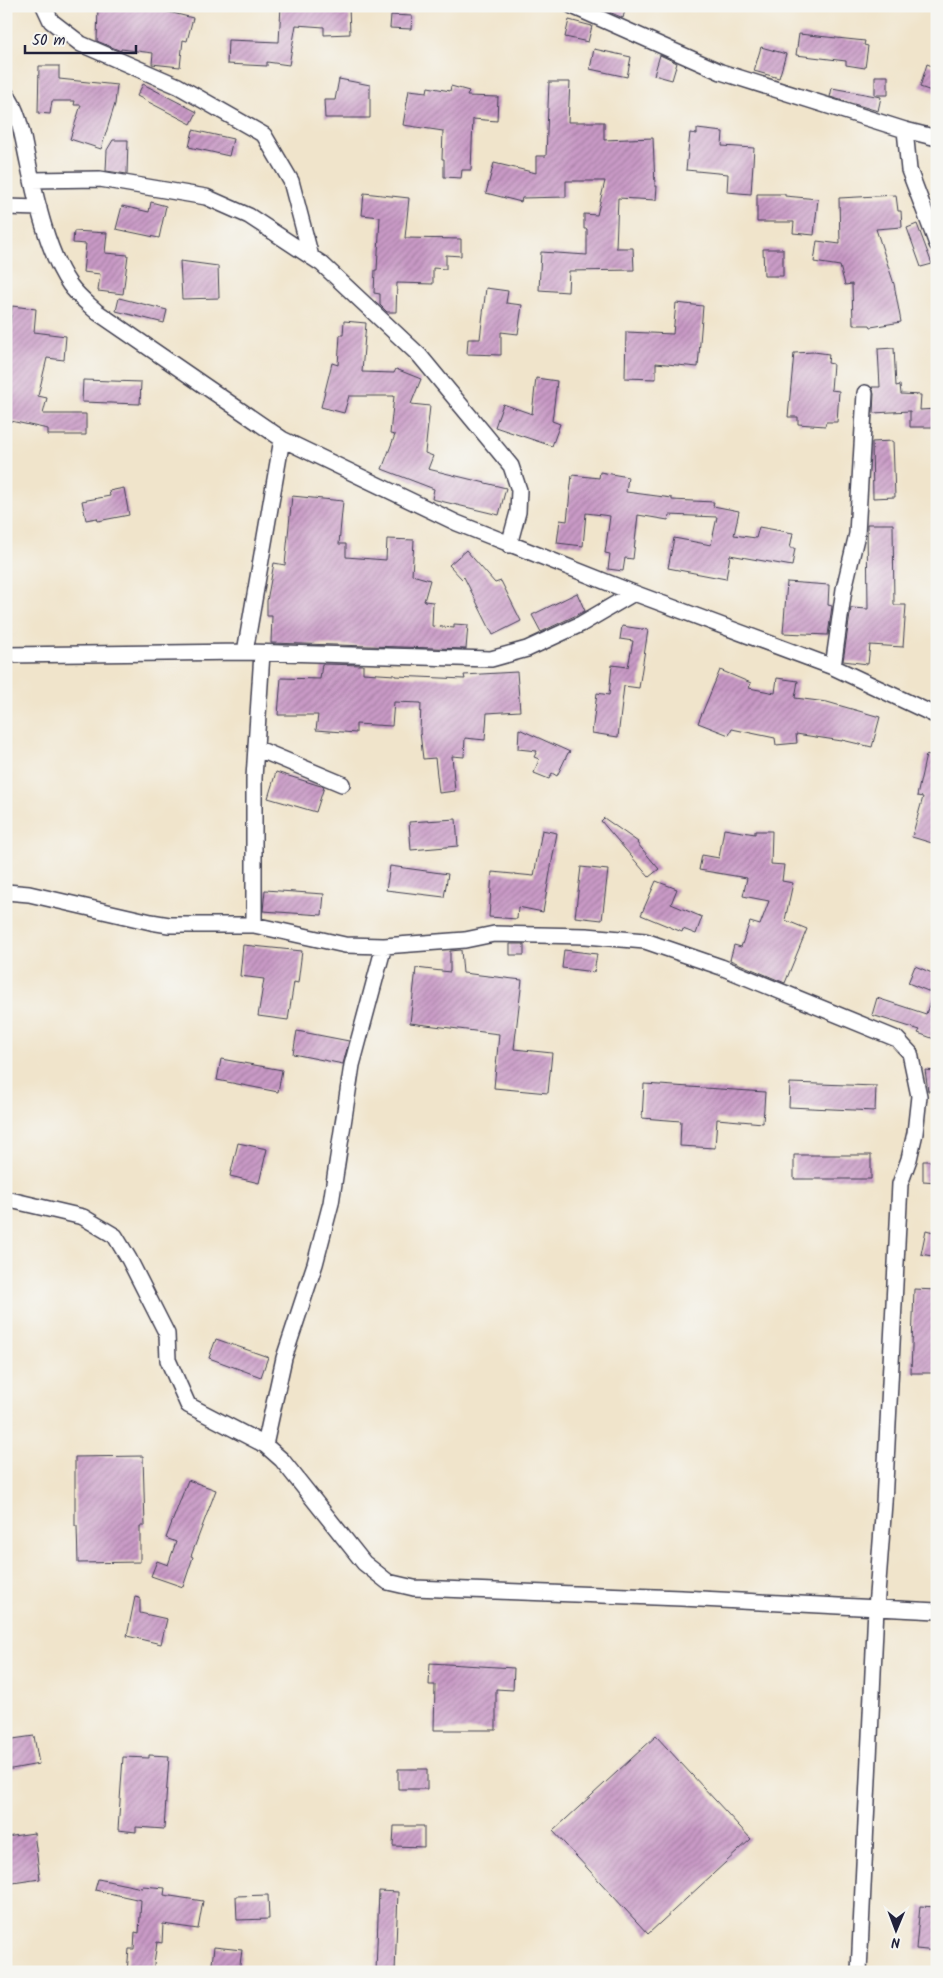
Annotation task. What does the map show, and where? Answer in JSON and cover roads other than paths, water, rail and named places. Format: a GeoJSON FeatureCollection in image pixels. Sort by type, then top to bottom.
{"type":"FeatureCollection","features":[{"type":"Feature","properties":{"kind":"street"},"geometry":{"type":"LineString","coordinates":[[44,6],[51,21],[81,44],[178,86],[264,135],[290,181],[311,257]]}},
{"type":"Feature","properties":{"kind":"street"},"geometry":{"type":"LineString","coordinates":[[572,6],[720,72],[905,130],[937,138]]}},
{"type":"Feature","properties":{"kind":"street"},"geometry":{"type":"LineString","coordinates":[[6,94],[10,99],[19,123],[39,208],[58,265],[71,286],[97,312],[282,439],[457,523],[634,593],[833,668],[937,716]]}},
{"type":"Feature","properties":{"kind":"street"},"geometry":{"type":"LineString","coordinates":[[905,130],[909,170],[937,244]]}},
{"type":"Feature","properties":{"kind":"street"},"geometry":{"type":"LineString","coordinates":[[32,180],[100,178],[206,197],[249,216],[322,264],[420,356],[512,466],[519,490],[518,512],[509,544]]}},
{"type":"Feature","properties":{"kind":"street"},"geometry":{"type":"LineString","coordinates":[[6,207],[39,208]]}},
{"type":"Feature","properties":{"kind":"street"},"geometry":{"type":"LineString","coordinates":[[833,668],[844,589],[857,534],[865,394]]}},
{"type":"Feature","properties":{"kind":"street"},"geometry":{"type":"LineString","coordinates":[[245,652],[282,439]]}},
{"type":"Feature","properties":{"kind":"street"},"geometry":{"type":"LineString","coordinates":[[6,655],[262,652],[491,659],[527,650],[581,624],[634,593]]}},
{"type":"Feature","properties":{"kind":"street"},"geometry":{"type":"LineString","coordinates":[[254,925],[254,778],[262,652]]}},
{"type":"Feature","properties":{"kind":"street"},"geometry":{"type":"LineString","coordinates":[[256,748],[342,784]]}},
{"type":"Feature","properties":{"kind":"street"},"geometry":{"type":"LineString","coordinates":[[6,892],[29,894],[169,925],[254,925],[345,945],[384,946],[465,940],[494,934],[586,936],[645,941],[721,967],[778,992],[898,1039],[910,1053],[919,1096],[915,1133],[909,1160],[900,1184],[884,1494],[876,1608],[859,1972]]}},
{"type":"Feature","properties":{"kind":"street"},"geometry":{"type":"LineString","coordinates":[[264,1445],[284,1358],[315,1264],[331,1203],[352,1065],[384,946]]}},
{"type":"Feature","properties":{"kind":"street"},"geometry":{"type":"LineString","coordinates":[[6,1199],[83,1217],[115,1236],[129,1259],[167,1334],[168,1360],[188,1405],[264,1445],[282,1460],[364,1563],[388,1582],[414,1588],[681,1598],[937,1611]]}}]}
